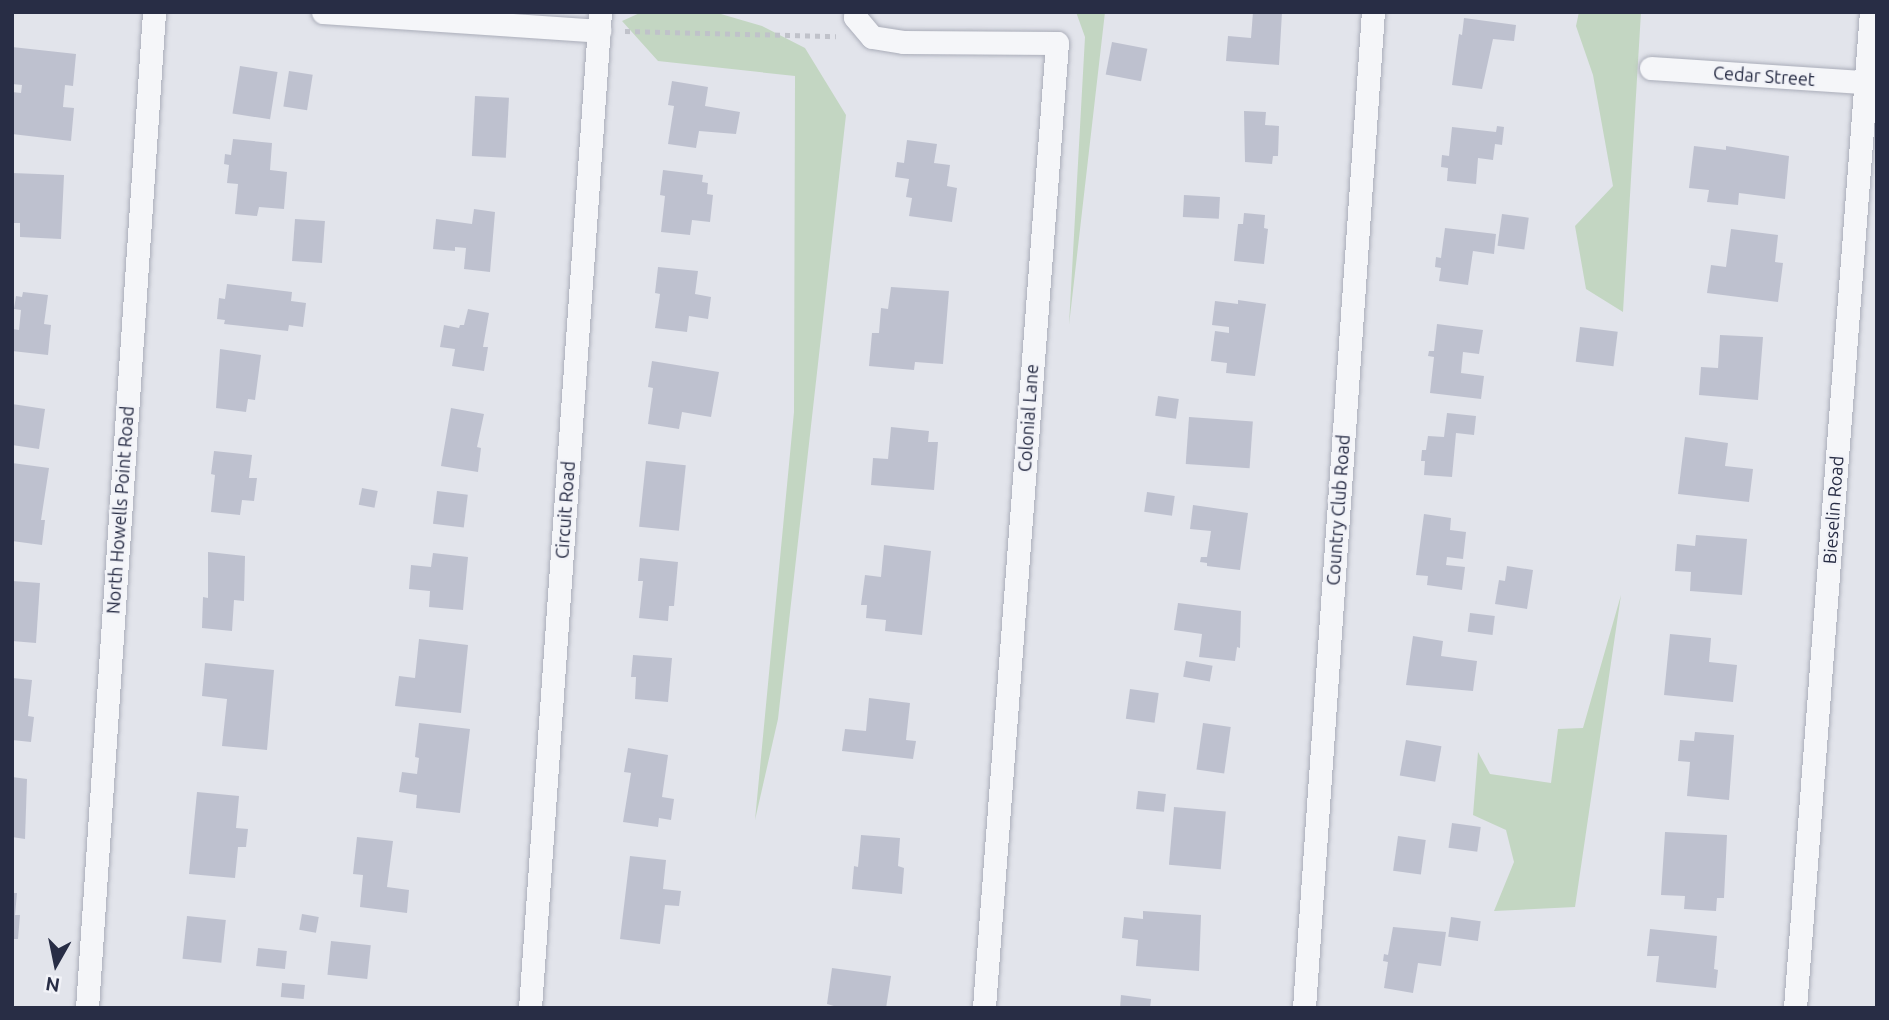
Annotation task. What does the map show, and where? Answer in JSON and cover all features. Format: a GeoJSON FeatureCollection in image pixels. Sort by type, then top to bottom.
{"type":"FeatureCollection","features":[{"type":"Feature","properties":{"kind":"street","name":"North Howells Point Road"},"geometry":{"type":"LineString","coordinates":[[86,1008],[154,12]]}},
{"type":"Feature","properties":{"kind":"street"},"geometry":{"type":"LineString","coordinates":[[323,12],[600,21]]}},
{"type":"Feature","properties":{"kind":"street"},"geometry":{"type":"LineString","coordinates":[[856,12],[855,17],[872,37]]}},
{"type":"Feature","properties":{"kind":"street","name":"Country Club Road"},"geometry":{"type":"LineString","coordinates":[[1304,1008],[1373,12]]}},
{"type":"Feature","properties":{"kind":"street","name":"Bieselin Road"},"geometry":{"type":"LineString","coordinates":[[1795,1008],[1871,82],[1871,12]]}},
{"type":"Feature","properties":{"kind":"street","name":"Circuit Road"},"geometry":{"type":"LineString","coordinates":[[530,1008],[600,21]]}},
{"type":"Feature","properties":{"kind":"street","name":"Colonial Lane"},"geometry":{"type":"LineString","coordinates":[[872,37],[903,42],[1057,43],[984,1008]]}},
{"type":"Feature","properties":{"kind":"street","name":"Cedar Street"},"geometry":{"type":"LineString","coordinates":[[1651,68],[1871,82]]}},
{"type":"Feature","properties":{"kind":"path"},"geometry":{"type":"LineString","coordinates":[[600,21],[872,37]]}},
{"type":"Feature","properties":{"kind":"green space"},"geometry":{"type":"Polygon","coordinates":[[[642,12],[714,12],[762,26],[805,48],[846,115],[778,719],[755,820],[794,412],[795,76],[658,61],[622,21],[642,12]]]}},
{"type":"Feature","properties":{"kind":"green space"},"geometry":{"type":"Polygon","coordinates":[[[1076,12],[1105,12],[1069,325],[1085,37],[1076,12]]]}},
{"type":"Feature","properties":{"kind":"green space"},"geometry":{"type":"Polygon","coordinates":[[[1579,12],[1641,12],[1623,312],[1586,289],[1575,226],[1613,186],[1593,75],[1576,26],[1579,12]]]}},
{"type":"Feature","properties":{"kind":"green space"},"geometry":{"type":"Polygon","coordinates":[[[1621,595],[1575,907],[1494,911],[1514,862],[1506,830],[1473,815],[1478,752],[1490,774],[1551,783],[1558,729],[1583,728],[1621,595]]]}},
{"type":"Feature","properties":{"kind":"building"},"geometry":{"type":"Polygon","coordinates":[[[1253,12],[1282,12],[1279,65],[1226,61],[1228,36],[1251,38],[1253,12]]]}},
{"type":"Feature","properties":{"kind":"building"},"geometry":{"type":"Polygon","coordinates":[[[1464,18],[1516,25],[1514,41],[1493,39],[1482,89],[1452,85],[1459,34],[1462,35],[1464,18]]]}},
{"type":"Feature","properties":{"kind":"building"},"geometry":{"type":"Polygon","coordinates":[[[1112,42],[1147,49],[1141,81],[1106,74],[1112,42]]]}},
{"type":"Feature","properties":{"kind":"building"},"geometry":{"type":"Polygon","coordinates":[[[12,47],[76,54],[73,86],[65,85],[63,107],[74,108],[71,141],[12,134],[12,92],[21,93],[22,85],[12,84],[12,47]]]}},
{"type":"Feature","properties":{"kind":"building"},"geometry":{"type":"Polygon","coordinates":[[[240,66],[278,72],[270,119],[232,113],[240,66]]]}},
{"type":"Feature","properties":{"kind":"building"},"geometry":{"type":"Polygon","coordinates":[[[289,71],[313,75],[307,110],[283,107],[289,71]]]}},
{"type":"Feature","properties":{"kind":"building"},"geometry":{"type":"Polygon","coordinates":[[[672,81],[708,87],[705,106],[740,112],[736,134],[699,131],[696,148],[668,144],[674,106],[668,105],[672,81]]]}},
{"type":"Feature","properties":{"kind":"building"},"geometry":{"type":"Polygon","coordinates":[[[475,96],[509,98],[506,158],[472,156],[475,96]]]}},
{"type":"Feature","properties":{"kind":"building"},"geometry":{"type":"Polygon","coordinates":[[[1244,111],[1266,112],[1265,125],[1279,126],[1278,156],[1273,156],[1272,164],[1245,162],[1244,111]]]}},
{"type":"Feature","properties":{"kind":"building"},"geometry":{"type":"Polygon","coordinates":[[[1497,126],[1504,127],[1502,145],[1495,144],[1493,160],[1478,158],[1476,184],[1447,181],[1448,168],[1441,167],[1442,155],[1449,156],[1452,127],[1496,132],[1497,126]]]}},
{"type":"Feature","properties":{"kind":"building"},"geometry":{"type":"Polygon","coordinates":[[[233,139],[272,143],[270,170],[287,172],[284,209],[259,207],[257,216],[235,214],[238,184],[227,183],[229,165],[224,164],[225,154],[231,155],[233,139]]]}},
{"type":"Feature","properties":{"kind":"building"},"geometry":{"type":"Polygon","coordinates":[[[907,140],[937,144],[934,163],[950,165],[947,186],[957,188],[952,222],[909,216],[912,198],[906,197],[909,179],[895,177],[897,162],[904,163],[907,140]]]}},
{"type":"Feature","properties":{"kind":"building"},"geometry":{"type":"Polygon","coordinates":[[[1694,146],[1726,150],[1726,146],[1789,156],[1785,199],[1739,193],[1738,205],[1707,202],[1709,190],[1689,188],[1694,146]]]}},
{"type":"Feature","properties":{"kind":"building"},"geometry":{"type":"Polygon","coordinates":[[[663,170],[703,175],[702,182],[708,183],[707,194],[713,195],[710,222],[692,220],[690,235],[661,232],[665,196],[660,195],[663,170]]]}},
{"type":"Feature","properties":{"kind":"building"},"geometry":{"type":"Polygon","coordinates":[[[12,173],[64,175],[61,239],[20,237],[20,223],[12,223],[12,173]]]}},
{"type":"Feature","properties":{"kind":"building"},"geometry":{"type":"Polygon","coordinates":[[[1184,195],[1220,197],[1219,219],[1183,217],[1184,195]]]}},
{"type":"Feature","properties":{"kind":"building"},"geometry":{"type":"Polygon","coordinates":[[[474,209],[495,212],[490,272],[464,269],[466,248],[455,247],[455,251],[433,249],[436,219],[472,224],[474,209]]]}},
{"type":"Feature","properties":{"kind":"building"},"geometry":{"type":"Polygon","coordinates":[[[1244,213],[1265,215],[1264,228],[1268,229],[1264,264],[1234,261],[1238,224],[1243,224],[1244,213]]]}},
{"type":"Feature","properties":{"kind":"building"},"geometry":{"type":"Polygon","coordinates":[[[1502,214],[1529,218],[1524,249],[1498,246],[1502,214]]]}},
{"type":"Feature","properties":{"kind":"building"},"geometry":{"type":"Polygon","coordinates":[[[295,219],[325,221],[322,263],[292,261],[295,219]]]}},
{"type":"Feature","properties":{"kind":"building"},"geometry":{"type":"Polygon","coordinates":[[[1445,228],[1496,234],[1494,254],[1473,251],[1468,285],[1439,281],[1441,268],[1435,267],[1436,257],[1441,258],[1445,228]]]}},
{"type":"Feature","properties":{"kind":"building"},"geometry":{"type":"Polygon","coordinates":[[[1731,229],[1778,235],[1775,262],[1783,263],[1778,302],[1707,293],[1711,265],[1726,267],[1731,229]]]}},
{"type":"Feature","properties":{"kind":"building"},"geometry":{"type":"Polygon","coordinates":[[[658,267],[698,271],[695,294],[711,297],[708,319],[689,316],[687,332],[655,328],[660,294],[655,293],[658,267]]]}},
{"type":"Feature","properties":{"kind":"building"},"geometry":{"type":"Polygon","coordinates":[[[227,284],[292,292],[291,301],[306,303],[303,327],[289,325],[288,331],[224,324],[225,320],[217,319],[219,298],[225,299],[227,284]]]}},
{"type":"Feature","properties":{"kind":"building"},"geometry":{"type":"Polygon","coordinates":[[[891,287],[949,291],[943,364],[915,362],[914,370],[869,366],[872,333],[879,333],[881,308],[888,309],[891,287]]]}},
{"type":"Feature","properties":{"kind":"building"},"geometry":{"type":"Polygon","coordinates":[[[23,292],[48,295],[44,324],[51,325],[48,355],[12,351],[12,329],[19,330],[21,310],[14,309],[16,296],[22,297],[23,292]]]}},
{"type":"Feature","properties":{"kind":"building"},"geometry":{"type":"Polygon","coordinates":[[[1238,300],[1266,304],[1255,376],[1226,373],[1227,363],[1211,361],[1215,331],[1229,333],[1229,327],[1212,325],[1215,301],[1238,304],[1238,300]]]}},
{"type":"Feature","properties":{"kind":"building"},"geometry":{"type":"Polygon","coordinates":[[[468,309],[489,313],[483,347],[488,347],[484,371],[452,366],[455,349],[440,347],[444,325],[459,328],[464,325],[468,309]]]}},
{"type":"Feature","properties":{"kind":"building"},"geometry":{"type":"Polygon","coordinates":[[[1437,324],[1483,330],[1479,354],[1463,352],[1461,373],[1484,376],[1481,399],[1430,393],[1434,357],[1428,356],[1429,351],[1434,351],[1437,324]]]}},
{"type":"Feature","properties":{"kind":"building"},"geometry":{"type":"Polygon","coordinates":[[[1580,327],[1618,332],[1613,366],[1576,362],[1580,327]]]}},
{"type":"Feature","properties":{"kind":"building"},"geometry":{"type":"Polygon","coordinates":[[[1720,335],[1763,337],[1758,400],[1699,395],[1701,367],[1718,368],[1720,335]]]}},
{"type":"Feature","properties":{"kind":"building"},"geometry":{"type":"Polygon","coordinates":[[[220,349],[261,355],[255,400],[248,399],[246,412],[216,408],[220,349]]]}},
{"type":"Feature","properties":{"kind":"building"},"geometry":{"type":"Polygon","coordinates":[[[652,361],[719,372],[711,417],[682,412],[679,429],[648,424],[653,388],[648,387],[652,361]]]}},
{"type":"Feature","properties":{"kind":"building"},"geometry":{"type":"Polygon","coordinates":[[[1158,396],[1179,399],[1176,419],[1155,416],[1158,396]]]}},
{"type":"Feature","properties":{"kind":"building"},"geometry":{"type":"Polygon","coordinates":[[[12,404],[45,409],[39,449],[12,445],[12,404]]]}},
{"type":"Feature","properties":{"kind":"building"},"geometry":{"type":"Polygon","coordinates":[[[451,408],[484,414],[477,447],[481,448],[478,472],[441,466],[451,408]]]}},
{"type":"Feature","properties":{"kind":"building"},"geometry":{"type":"Polygon","coordinates":[[[1447,413],[1476,416],[1474,435],[1456,433],[1452,477],[1424,475],[1425,461],[1421,461],[1422,450],[1426,450],[1428,436],[1444,437],[1447,413]]]}},
{"type":"Feature","properties":{"kind":"building"},"geometry":{"type":"Polygon","coordinates":[[[1189,417],[1253,421],[1250,468],[1186,464],[1189,417]]]}},
{"type":"Feature","properties":{"kind":"building"},"geometry":{"type":"Polygon","coordinates":[[[891,427],[929,431],[928,442],[938,442],[934,490],[871,485],[873,458],[888,459],[891,427]]]}},
{"type":"Feature","properties":{"kind":"building"},"geometry":{"type":"Polygon","coordinates":[[[1685,437],[1728,443],[1725,466],[1753,469],[1749,502],[1678,494],[1685,437]]]}},
{"type":"Feature","properties":{"kind":"building"},"geometry":{"type":"Polygon","coordinates":[[[214,451],[252,455],[249,478],[257,478],[254,501],[242,500],[240,515],[211,512],[215,475],[211,474],[214,451]]]}},
{"type":"Feature","properties":{"kind":"building"},"geometry":{"type":"Polygon","coordinates":[[[646,461],[686,465],[679,531],[639,527],[646,461]]]}},
{"type":"Feature","properties":{"kind":"building"},"geometry":{"type":"Polygon","coordinates":[[[12,463],[49,468],[41,520],[45,520],[42,545],[12,541],[12,463]]]}},
{"type":"Feature","properties":{"kind":"building"},"geometry":{"type":"Polygon","coordinates":[[[362,488],[378,491],[374,508],[359,505],[362,488]]]}},
{"type":"Feature","properties":{"kind":"building"},"geometry":{"type":"Polygon","coordinates":[[[437,491],[468,495],[464,528],[433,524],[437,491]]]}},
{"type":"Feature","properties":{"kind":"building"},"geometry":{"type":"Polygon","coordinates":[[[1147,492],[1175,496],[1172,516],[1144,512],[1147,492]]]}},
{"type":"Feature","properties":{"kind":"building"},"geometry":{"type":"Polygon","coordinates":[[[1193,505],[1248,513],[1240,570],[1207,566],[1207,563],[1200,562],[1201,557],[1207,557],[1211,531],[1190,529],[1193,505]]]}},
{"type":"Feature","properties":{"kind":"building"},"geometry":{"type":"Polygon","coordinates":[[[1424,514],[1451,518],[1450,530],[1466,532],[1463,559],[1447,557],[1446,565],[1465,567],[1462,590],[1427,585],[1428,576],[1416,575],[1424,514]]]}},
{"type":"Feature","properties":{"kind":"building"},"geometry":{"type":"Polygon","coordinates":[[[1696,535],[1747,539],[1742,595],[1690,591],[1691,572],[1675,571],[1677,544],[1695,546],[1696,535]]]}},
{"type":"Feature","properties":{"kind":"building"},"geometry":{"type":"Polygon","coordinates":[[[884,545],[931,551],[922,635],[885,631],[886,620],[866,618],[867,605],[861,605],[865,575],[881,577],[884,545]]]}},
{"type":"Feature","properties":{"kind":"building"},"geometry":{"type":"Polygon","coordinates":[[[208,552],[245,556],[244,601],[234,600],[232,631],[202,628],[203,597],[208,598],[208,552]]]}},
{"type":"Feature","properties":{"kind":"building"},"geometry":{"type":"Polygon","coordinates":[[[433,553],[468,557],[463,610],[429,607],[430,591],[409,589],[411,565],[431,567],[433,553]]]}},
{"type":"Feature","properties":{"kind":"building"},"geometry":{"type":"Polygon","coordinates":[[[640,558],[678,562],[674,606],[669,606],[668,621],[639,618],[643,581],[638,581],[640,558]]]}},
{"type":"Feature","properties":{"kind":"building"},"geometry":{"type":"Polygon","coordinates":[[[1507,566],[1533,570],[1527,609],[1495,604],[1499,580],[1505,581],[1507,566]]]}},
{"type":"Feature","properties":{"kind":"building"},"geometry":{"type":"Polygon","coordinates":[[[12,581],[40,583],[36,643],[12,641],[12,581]]]}},
{"type":"Feature","properties":{"kind":"building"},"geometry":{"type":"Polygon","coordinates":[[[1178,603],[1241,611],[1240,648],[1237,647],[1235,661],[1199,657],[1202,634],[1174,630],[1178,603]]]}},
{"type":"Feature","properties":{"kind":"building"},"geometry":{"type":"Polygon","coordinates":[[[1470,613],[1495,616],[1492,635],[1468,632],[1470,613]]]}},
{"type":"Feature","properties":{"kind":"building"},"geometry":{"type":"Polygon","coordinates":[[[1670,634],[1711,638],[1709,662],[1737,665],[1733,702],[1664,695],[1670,634]]]}},
{"type":"Feature","properties":{"kind":"building"},"geometry":{"type":"Polygon","coordinates":[[[1413,636],[1443,641],[1441,656],[1477,661],[1473,691],[1406,685],[1413,636]]]}},
{"type":"Feature","properties":{"kind":"building"},"geometry":{"type":"Polygon","coordinates":[[[419,639],[468,645],[461,713],[395,706],[399,676],[415,678],[419,639]]]}},
{"type":"Feature","properties":{"kind":"building"},"geometry":{"type":"Polygon","coordinates":[[[633,655],[672,658],[668,702],[635,699],[636,677],[631,677],[633,655]]]}},
{"type":"Feature","properties":{"kind":"building"},"geometry":{"type":"Polygon","coordinates":[[[1186,661],[1213,666],[1210,681],[1183,677],[1186,661]]]}},
{"type":"Feature","properties":{"kind":"building"},"geometry":{"type":"Polygon","coordinates":[[[205,663],[274,670],[267,750],[222,746],[227,699],[202,696],[205,663]]]}},
{"type":"Feature","properties":{"kind":"building"},"geometry":{"type":"Polygon","coordinates":[[[12,678],[32,680],[28,716],[34,717],[31,742],[12,740],[12,678]]]}},
{"type":"Feature","properties":{"kind":"building"},"geometry":{"type":"Polygon","coordinates":[[[1130,689],[1159,693],[1155,723],[1126,719],[1130,689]]]}},
{"type":"Feature","properties":{"kind":"building"},"geometry":{"type":"Polygon","coordinates":[[[869,698],[910,703],[906,740],[916,741],[913,759],[842,751],[845,729],[866,731],[869,698]]]}},
{"type":"Feature","properties":{"kind":"building"},"geometry":{"type":"Polygon","coordinates":[[[419,723],[470,729],[460,813],[416,808],[417,795],[399,792],[402,772],[417,774],[419,758],[415,757],[419,723]]]}},
{"type":"Feature","properties":{"kind":"building"},"geometry":{"type":"Polygon","coordinates":[[[1203,723],[1231,727],[1224,773],[1196,770],[1203,723]]]}},
{"type":"Feature","properties":{"kind":"building"},"geometry":{"type":"Polygon","coordinates":[[[1695,732],[1734,735],[1729,800],[1687,796],[1690,762],[1678,761],[1680,740],[1694,741],[1695,732]]]}},
{"type":"Feature","properties":{"kind":"building"},"geometry":{"type":"Polygon","coordinates":[[[1406,740],[1441,746],[1435,782],[1400,775],[1406,740]]]}},
{"type":"Feature","properties":{"kind":"building"},"geometry":{"type":"Polygon","coordinates":[[[628,748],[668,755],[662,797],[674,799],[671,820],[659,818],[658,827],[623,822],[631,773],[624,772],[628,748]]]}},
{"type":"Feature","properties":{"kind":"building"},"geometry":{"type":"Polygon","coordinates":[[[12,777],[27,779],[25,839],[12,837],[12,777]]]}},
{"type":"Feature","properties":{"kind":"building"},"geometry":{"type":"Polygon","coordinates":[[[1138,791],[1166,794],[1164,812],[1136,809],[1138,791]]]}},
{"type":"Feature","properties":{"kind":"building"},"geometry":{"type":"Polygon","coordinates":[[[197,792],[239,796],[236,828],[248,829],[246,847],[238,847],[235,878],[189,874],[197,792]]]}},
{"type":"Feature","properties":{"kind":"building"},"geometry":{"type":"Polygon","coordinates":[[[1174,807],[1226,812],[1221,869],[1169,865],[1174,807]]]}},
{"type":"Feature","properties":{"kind":"building"},"geometry":{"type":"Polygon","coordinates":[[[1452,823],[1481,827],[1477,852],[1449,848],[1452,823]]]}},
{"type":"Feature","properties":{"kind":"building"},"geometry":{"type":"Polygon","coordinates":[[[1665,832],[1727,835],[1724,898],[1717,898],[1716,911],[1684,909],[1685,896],[1661,895],[1665,832]]]}},
{"type":"Feature","properties":{"kind":"building"},"geometry":{"type":"Polygon","coordinates":[[[861,835],[900,838],[898,866],[904,868],[902,894],[852,889],[854,866],[858,867],[861,835]]]}},
{"type":"Feature","properties":{"kind":"building"},"geometry":{"type":"Polygon","coordinates":[[[1398,836],[1426,840],[1421,875],[1393,871],[1398,836]]]}},
{"type":"Feature","properties":{"kind":"building"},"geometry":{"type":"Polygon","coordinates":[[[357,837],[393,841],[387,887],[409,890],[407,913],[360,907],[363,875],[353,874],[357,837]]]}},
{"type":"Feature","properties":{"kind":"building"},"geometry":{"type":"Polygon","coordinates":[[[630,856],[666,860],[663,889],[681,891],[679,906],[665,905],[660,944],[620,939],[630,856]]]}},
{"type":"Feature","properties":{"kind":"building"},"geometry":{"type":"Polygon","coordinates":[[[12,893],[17,893],[15,915],[20,915],[18,939],[12,939],[12,893]]]}},
{"type":"Feature","properties":{"kind":"building"},"geometry":{"type":"Polygon","coordinates":[[[1143,911],[1201,915],[1199,971],[1136,966],[1138,940],[1122,938],[1124,917],[1143,919],[1143,911]]]}},
{"type":"Feature","properties":{"kind":"building"},"geometry":{"type":"Polygon","coordinates":[[[302,914],[319,917],[316,933],[299,930],[302,914]]]}},
{"type":"Feature","properties":{"kind":"building"},"geometry":{"type":"Polygon","coordinates":[[[187,916],[226,920],[221,963],[183,959],[187,916]]]}},
{"type":"Feature","properties":{"kind":"building"},"geometry":{"type":"Polygon","coordinates":[[[1451,917],[1481,921],[1478,941],[1448,937],[1451,917]]]}},
{"type":"Feature","properties":{"kind":"building"},"geometry":{"type":"Polygon","coordinates":[[[1393,927],[1446,932],[1441,966],[1418,963],[1413,993],[1384,988],[1388,962],[1383,961],[1384,954],[1388,955],[1393,927]]]}},
{"type":"Feature","properties":{"kind":"building"},"geometry":{"type":"Polygon","coordinates":[[[1650,929],[1717,936],[1714,969],[1718,970],[1716,988],[1656,982],[1659,956],[1647,956],[1650,929]]]}},
{"type":"Feature","properties":{"kind":"building"},"geometry":{"type":"Polygon","coordinates":[[[331,941],[371,945],[367,979],[327,975],[331,941]]]}},
{"type":"Feature","properties":{"kind":"building"},"geometry":{"type":"Polygon","coordinates":[[[258,948],[287,951],[285,969],[256,966],[258,948]]]}},
{"type":"Feature","properties":{"kind":"building"},"geometry":{"type":"Polygon","coordinates":[[[832,968],[891,976],[886,1008],[841,1008],[827,1004],[832,968]]]}},
{"type":"Feature","properties":{"kind":"building"},"geometry":{"type":"Polygon","coordinates":[[[282,983],[305,985],[304,999],[281,997],[282,983]]]}},
{"type":"Feature","properties":{"kind":"building"},"geometry":{"type":"Polygon","coordinates":[[[1121,995],[1151,999],[1150,1008],[1120,1008],[1121,995]]]}}]}
